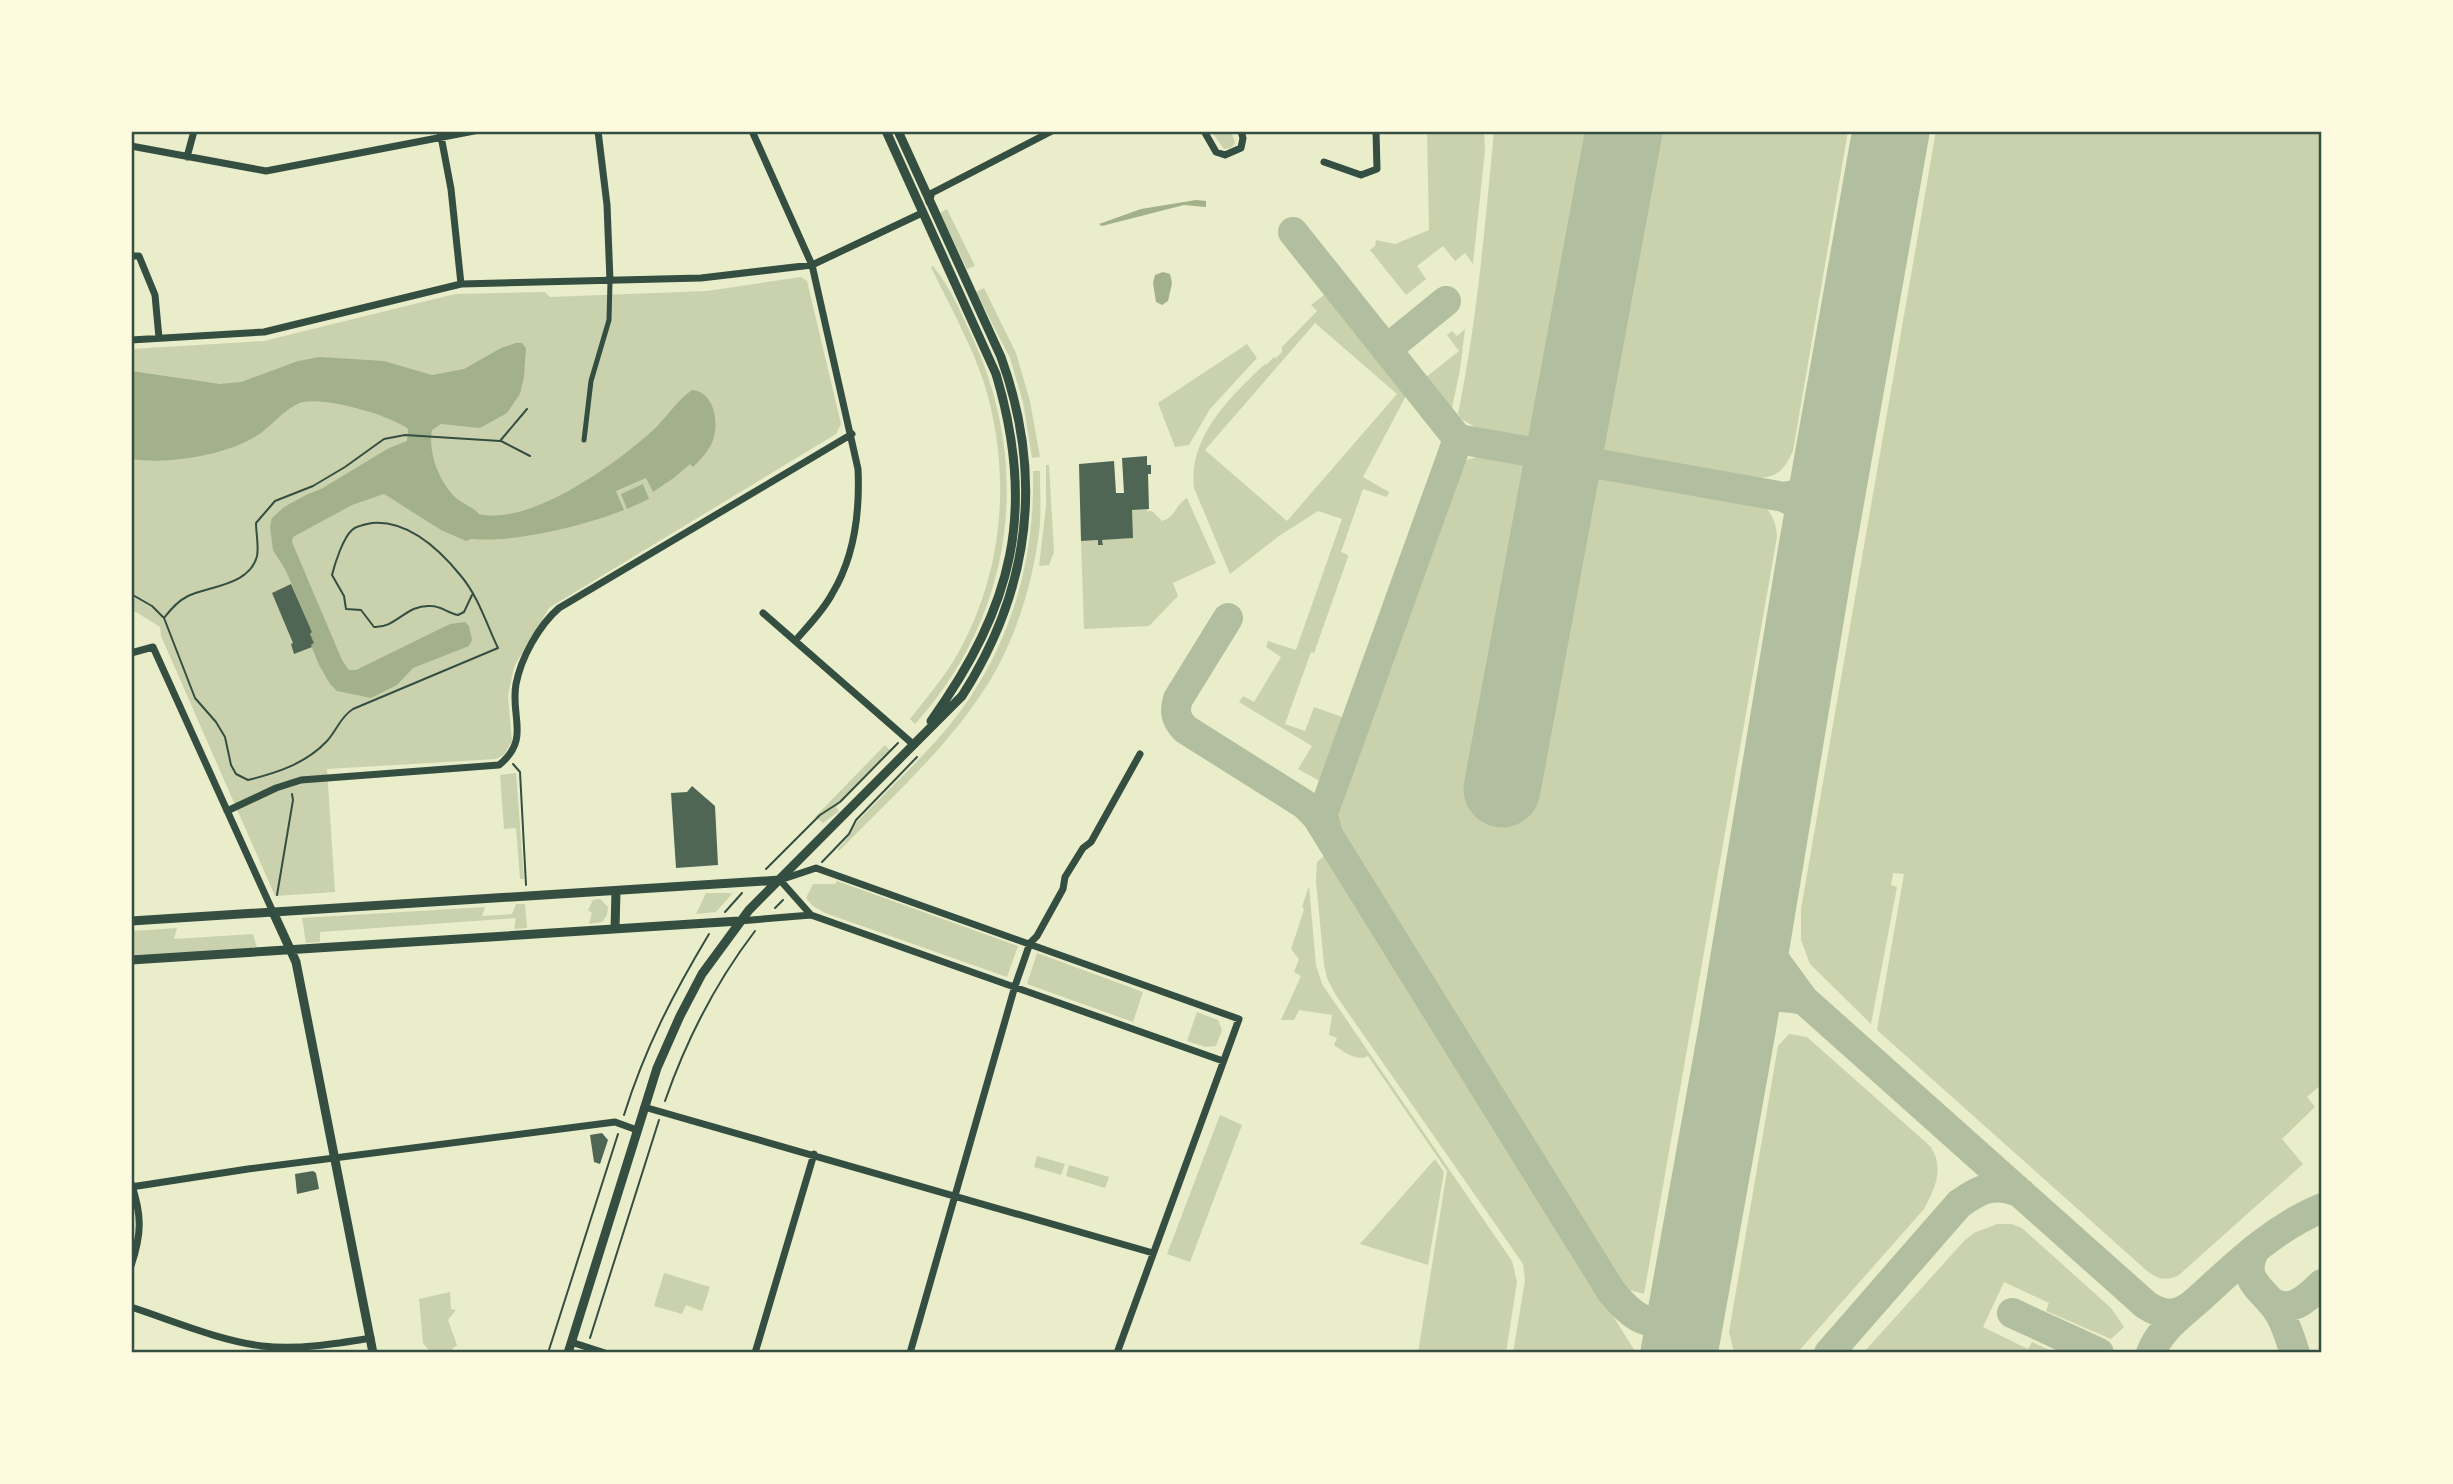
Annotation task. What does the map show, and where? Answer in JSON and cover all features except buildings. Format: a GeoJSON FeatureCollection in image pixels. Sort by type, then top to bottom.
{"type":"FeatureCollection","features":[{"type":"Feature","properties":{"kind":"street"},"geometry":{"type":"LineString","coordinates":[[187,157],[194,131]]}},
{"type":"Feature","properties":{"kind":"street"},"geometry":{"type":"LineString","coordinates":[[131,146],[266,171],[441,134],[474,131]]}},
{"type":"Feature","properties":{"kind":"street"},"geometry":{"type":"LineString","coordinates":[[584,440],[591,381],[609,320],[607,205],[598,131]]}},
{"type":"Feature","properties":{"kind":"street"},"geometry":{"type":"LineString","coordinates":[[752,131],[811,265],[858,469],[859,496],[851,550],[843,575],[831,597],[796,641]]}},
{"type":"Feature","properties":{"kind":"street"},"geometry":{"type":"LineString","coordinates":[[886,131],[996,374],[1012,437],[1017,494],[1014,533],[1000,595],[987,629],[953,690],[914,745]]}},
{"type":"Feature","properties":{"kind":"street"},"geometry":{"type":"LineString","coordinates":[[568,1353],[657,1068],[702,974],[739,921],[962,696],[995,637],[1010,598],[1018,566],[1027,497],[1022,433],[1009,377],[898,131]]}},
{"type":"Feature","properties":{"kind":"street"},"geometry":{"type":"LineString","coordinates":[[131,340],[264,332],[461,284],[701,278],[811,265],[922,213],[932,193],[1052,131]]}},
{"type":"Feature","properties":{"kind":"street"},"geometry":{"type":"LineString","coordinates":[[1204,131],[1216,152],[1225,155],[1241,148],[1241,131]]}},
{"type":"Feature","properties":{"kind":"street"},"geometry":{"type":"LineString","coordinates":[[1324,162],[1360,175],[1377,169],[1376,131]]}},
{"type":"Feature","properties":{"kind":"street"},"geometry":{"type":"LineString","coordinates":[[441,134],[451,189],[461,284]]}},
{"type":"Feature","properties":{"kind":"street"},"geometry":{"type":"LineString","coordinates":[[131,256],[139,256],[155,295],[159,338]]}},
{"type":"Feature","properties":{"kind":"street"},"geometry":{"type":"LineString","coordinates":[[227,811],[301,780],[499,765],[508,758],[517,742],[515,694],[519,675],[539,629],[547,619],[559,608],[852,434]]}},
{"type":"Feature","properties":{"kind":"street"},"geometry":{"type":"LineString","coordinates":[[763,613],[914,745]]}},
{"type":"Feature","properties":{"kind":"street"},"geometry":{"type":"LineString","coordinates":[[131,653],[153,647],[296,962],[373,1353]]}},
{"type":"Feature","properties":{"kind":"street"},"geometry":{"type":"LineString","coordinates":[[910,1353],[1015,986],[1030,943],[1037,936],[1063,889],[1065,877],[1083,848],[1091,842],[1140,754]]}},
{"type":"Feature","properties":{"kind":"street"},"geometry":{"type":"LineString","coordinates":[[131,921],[752,883],[780,880],[816,868],[1239,1019],[1118,1353]]}},
{"type":"Feature","properties":{"kind":"street"},"geometry":{"type":"LineString","coordinates":[[780,880],[811,915]]}},
{"type":"Feature","properties":{"kind":"street"},"geometry":{"type":"LineString","coordinates":[[615,929],[617,891]]}},
{"type":"Feature","properties":{"kind":"street"},"geometry":{"type":"LineString","coordinates":[[131,960],[811,915],[1223,1062]]}},
{"type":"Feature","properties":{"kind":"street"},"geometry":{"type":"LineString","coordinates":[[644,1107],[1153,1253]]}},
{"type":"Feature","properties":{"kind":"street"},"geometry":{"type":"LineString","coordinates":[[131,1266],[141,1222],[132,1185],[615,1122],[637,1130]]}},
{"type":"Feature","properties":{"kind":"street"},"geometry":{"type":"LineString","coordinates":[[755,1353],[814,1154]]}},
{"type":"Feature","properties":{"kind":"street"},"geometry":{"type":"LineString","coordinates":[[131,1307],[213,1335],[261,1346],[316,1346],[370,1338]]}},
{"type":"Feature","properties":{"kind":"street"},"geometry":{"type":"LineString","coordinates":[[571,1342],[605,1353]]}},
{"type":"Feature","properties":{"kind":"path"},"geometry":{"type":"LineString","coordinates":[[500,441],[527,409]]}},
{"type":"Feature","properties":{"kind":"path"},"geometry":{"type":"LineString","coordinates":[[164,618],[171,608],[188,596],[223,586],[246,572],[257,557],[256,523],[275,501],[313,486],[383,439],[405,435],[500,441],[530,456]]}},
{"type":"Feature","properties":{"kind":"path"},"geometry":{"type":"LineString","coordinates":[[131,594],[152,606],[164,618],[195,698],[225,737],[231,765],[236,774],[248,780],[280,772],[306,759],[327,742],[339,723],[353,709],[498,649],[472,595],[463,578],[431,545],[404,529],[382,523],[364,524],[352,530],[332,575],[344,596],[346,609],[361,610],[374,627],[384,627],[413,608],[430,606],[458,615],[464,612],[472,595]]}},
{"type":"Feature","properties":{"kind":"path"},"geometry":{"type":"LineString","coordinates":[[548,1353],[632,1089],[662,1016],[716,923],[820,815],[840,802],[904,737]]}},
{"type":"Feature","properties":{"kind":"path"},"geometry":{"type":"LineString","coordinates":[[816,868],[849,834],[856,820],[922,752]]}},
{"type":"Feature","properties":{"kind":"path"},"geometry":{"type":"LineString","coordinates":[[508,758],[520,772],[527,895]]}},
{"type":"Feature","properties":{"kind":"path"},"geometry":{"type":"LineString","coordinates":[[273,912],[293,800],[288,784],[280,772]]}},
{"type":"Feature","properties":{"kind":"path"},"geometry":{"type":"LineString","coordinates":[[587,1347],[674,1074],[697,1023],[729,969],[764,919],[791,892]]}},
{"type":"Feature","properties":{"kind":"shaded area"},"geometry":{"type":"Polygon","coordinates":[[[1211,131],[1231,131],[1235,143],[1231,148],[1224,149],[1211,131]]]}},
{"type":"Feature","properties":{"kind":"shaded area"},"geometry":{"type":"Polygon","coordinates":[[[1427,131],[1484,131],[1485,150],[1473,264],[1465,253],[1455,261],[1443,246],[1417,266],[1426,279],[1406,295],[1370,250],[1375,246],[1376,240],[1395,244],[1429,230],[1427,131]]]}},
{"type":"Feature","properties":{"kind":"shaded area"},"geometry":{"type":"Polygon","coordinates":[[[1494,131],[1848,131],[1793,451],[1778,472],[1768,477],[1753,478],[1480,430],[1460,418],[1458,414],[1480,273],[1494,131]]]}},
{"type":"Feature","properties":{"kind":"shaded area"},"geometry":{"type":"Polygon","coordinates":[[[1936,131],[2322,131],[2322,1084],[2307,1097],[2315,1107],[2282,1139],[2303,1164],[2179,1275],[2165,1279],[2146,1270],[1877,1030],[1904,874],[1893,873],[1891,885],[1897,887],[1871,1024],[1810,964],[1801,940],[1801,909],[1936,131]]]}},
{"type":"Feature","properties":{"kind":"shaded area"},"geometry":{"type":"Polygon","coordinates":[[[1196,200],[1206,201],[1206,207],[1184,205],[1102,226],[1099,224],[1141,209],[1196,200]]]}},
{"type":"Feature","properties":{"kind":"shaded area"},"geometry":{"type":"Polygon","coordinates":[[[947,209],[975,266],[967,269],[940,213],[947,209]]]}},
{"type":"Feature","properties":{"kind":"shaded area"},"geometry":{"type":"Polygon","coordinates":[[[933,266],[945,283],[974,341],[992,391],[1003,441],[1007,492],[1003,542],[992,590],[973,637],[948,682],[915,724],[910,719],[941,680],[973,623],[994,556],[999,522],[998,452],[993,417],[979,368],[931,267],[933,266]]]}},
{"type":"Feature","properties":{"kind":"shaded area"},"geometry":{"type":"Polygon","coordinates":[[[1163,272],[1170,274],[1172,283],[1168,301],[1162,305],[1156,302],[1153,283],[1155,275],[1163,272]]]}},
{"type":"Feature","properties":{"kind":"shaded area"},"geometry":{"type":"Polygon","coordinates":[[[801,277],[807,281],[841,424],[836,434],[549,608],[514,667],[508,696],[512,741],[504,755],[496,759],[327,769],[335,892],[275,896],[161,636],[160,627],[131,609],[131,349],[264,341],[455,294],[545,292],[550,297],[707,291],[801,277]]]}},
{"type":"Feature","properties":{"kind":"shaded area"},"geometry":{"type":"Polygon","coordinates":[[[984,288],[1016,353],[1030,401],[1040,457],[1032,458],[1023,402],[1010,358],[976,292],[984,288]]]}},
{"type":"Feature","properties":{"kind":"shaded area"},"geometry":{"type":"Polygon","coordinates":[[[1328,292],[1408,392],[1363,477],[1389,492],[1387,497],[1363,489],[1341,552],[1348,557],[1285,724],[1305,731],[1314,707],[1345,718],[1323,783],[1298,769],[1312,746],[1239,702],[1243,696],[1254,702],[1281,657],[1266,647],[1268,641],[1296,650],[1342,519],[1318,511],[1279,536],[1230,574],[1194,488],[1198,452],[1214,419],[1265,364],[1282,352],[1282,347],[1317,311],[1311,305],[1328,292]],[[1315,323],[1205,450],[1287,521],[1397,394],[1315,323]]]}},
{"type":"Feature","properties":{"kind":"shaded area"},"geometry":{"type":"Polygon","coordinates":[[[1465,329],[1451,412],[1425,378],[1459,351],[1447,335],[1452,331],[1457,336],[1465,329]]]}},
{"type":"Feature","properties":{"kind":"shaded area"},"geometry":{"type":"Polygon","coordinates":[[[522,343],[526,348],[524,377],[520,394],[507,413],[480,428],[441,424],[432,430],[433,458],[440,475],[456,498],[479,514],[500,515],[522,511],[570,490],[594,476],[635,445],[692,390],[706,396],[713,409],[713,440],[693,467],[690,464],[653,492],[646,478],[616,491],[624,510],[569,527],[527,536],[466,541],[441,530],[384,494],[352,505],[293,537],[292,542],[342,660],[349,670],[356,670],[450,624],[465,622],[469,626],[472,640],[469,646],[413,668],[397,685],[371,698],[337,691],[330,684],[311,645],[314,643],[310,634],[312,632],[286,571],[273,550],[270,527],[272,518],[284,507],[321,489],[389,448],[407,441],[408,429],[387,418],[355,408],[310,401],[284,412],[261,433],[233,447],[199,456],[163,461],[131,459],[131,371],[220,384],[241,382],[298,361],[320,357],[384,361],[432,375],[464,369],[501,348],[522,343]]]}},
{"type":"Feature","properties":{"kind":"shaded area"},"geometry":{"type":"Polygon","coordinates":[[[1247,344],[1257,358],[1210,409],[1189,445],[1175,447],[1158,403],[1247,344]]]}},
{"type":"Feature","properties":{"kind":"shaded area"},"geometry":{"type":"Polygon","coordinates":[[[1477,457],[1760,502],[1776,526],[1777,537],[1644,1294],[1626,1289],[1619,1282],[1342,833],[1340,824],[1342,796],[1456,469],[1466,460],[1477,457]]]}},
{"type":"Feature","properties":{"kind":"shaded area"},"geometry":{"type":"Polygon","coordinates":[[[1046,465],[1049,465],[1054,552],[1049,565],[1039,566],[1046,507],[1046,465]]]}},
{"type":"Feature","properties":{"kind":"shaded area"},"geometry":{"type":"Polygon","coordinates":[[[1033,471],[1040,471],[1040,517],[1033,568],[1021,612],[994,674],[950,736],[839,851],[857,822],[916,763],[957,716],[999,646],[1019,590],[1026,561],[1033,501],[1033,471]]]}},
{"type":"Feature","properties":{"kind":"shaded area"},"geometry":{"type":"Polygon","coordinates":[[[643,484],[649,499],[627,509],[621,494],[643,484]]]}},
{"type":"Feature","properties":{"kind":"shaded area"},"geometry":{"type":"Polygon","coordinates":[[[1187,498],[1216,563],[1173,583],[1178,596],[1149,626],[1084,629],[1081,541],[1098,540],[1099,545],[1103,545],[1102,540],[1132,538],[1132,510],[1147,509],[1162,521],[1170,517],[1187,498]]]}},
{"type":"Feature","properties":{"kind":"shaded area"},"geometry":{"type":"Polygon","coordinates":[[[885,745],[890,750],[836,807],[839,811],[823,823],[815,817],[885,745]]]}},
{"type":"Feature","properties":{"kind":"shaded area"},"geometry":{"type":"Polygon","coordinates":[[[516,773],[524,879],[520,879],[516,828],[504,829],[500,775],[516,773]]]}},
{"type":"Feature","properties":{"kind":"shaded area"},"geometry":{"type":"Polygon","coordinates":[[[1324,856],[1332,861],[1636,1353],[1513,1353],[1525,1280],[1523,1264],[1335,994],[1327,978],[1316,881],[1317,862],[1324,856]]]}},
{"type":"Feature","properties":{"kind":"shaded area"},"geometry":{"type":"Polygon","coordinates":[[[837,881],[1018,946],[1007,977],[825,913],[806,898],[813,884],[835,884],[837,881]]]}},
{"type":"Feature","properties":{"kind":"shaded area"},"geometry":{"type":"Polygon","coordinates":[[[1309,886],[1316,965],[1322,984],[1512,1261],[1517,1282],[1506,1353],[1418,1353],[1447,1171],[1368,1056],[1355,1057],[1334,1045],[1337,1038],[1329,1035],[1332,1015],[1299,1010],[1294,1020],[1281,1020],[1301,976],[1294,972],[1299,959],[1291,949],[1309,886]]]}},
{"type":"Feature","properties":{"kind":"shaded area"},"geometry":{"type":"Polygon","coordinates":[[[706,893],[732,894],[716,912],[696,914],[706,893]]]}},
{"type":"Feature","properties":{"kind":"shaded area"},"geometry":{"type":"Polygon","coordinates":[[[600,899],[608,907],[607,915],[602,922],[589,924],[592,913],[588,910],[593,900],[600,899]]]}},
{"type":"Feature","properties":{"kind":"shaded area"},"geometry":{"type":"Polygon","coordinates":[[[516,904],[525,904],[527,928],[514,929],[516,918],[320,932],[320,942],[306,943],[302,918],[485,907],[482,916],[512,914],[516,904]]]}},
{"type":"Feature","properties":{"kind":"shaded area"},"geometry":{"type":"Polygon","coordinates":[[[177,928],[174,939],[253,934],[257,948],[131,957],[131,931],[177,928]]]}},
{"type":"Feature","properties":{"kind":"shaded area"},"geometry":{"type":"Polygon","coordinates":[[[1037,953],[1143,992],[1133,1022],[1027,984],[1037,953]]]}},
{"type":"Feature","properties":{"kind":"shaded area"},"geometry":{"type":"Polygon","coordinates":[[[1197,1012],[1218,1020],[1222,1030],[1216,1046],[1205,1047],[1187,1041],[1197,1012]]]}},
{"type":"Feature","properties":{"kind":"shaded area"},"geometry":{"type":"Polygon","coordinates":[[[1789,1034],[1807,1037],[1930,1146],[1937,1162],[1937,1178],[1924,1209],[1797,1353],[1734,1353],[1729,1332],[1778,1046],[1789,1034]]]}},
{"type":"Feature","properties":{"kind":"shaded area"},"geometry":{"type":"Polygon","coordinates":[[[1220,1115],[1242,1125],[1190,1262],[1167,1254],[1220,1115]]]}},
{"type":"Feature","properties":{"kind":"shaded area"},"geometry":{"type":"Polygon","coordinates":[[[1037,1156],[1065,1164],[1061,1175],[1034,1167],[1037,1156]]]}},
{"type":"Feature","properties":{"kind":"shaded area"},"geometry":{"type":"Polygon","coordinates":[[[1435,1159],[1444,1172],[1428,1265],[1360,1244],[1435,1159]]]}},
{"type":"Feature","properties":{"kind":"shaded area"},"geometry":{"type":"Polygon","coordinates":[[[1069,1165],[1109,1177],[1105,1188],[1066,1176],[1069,1165]]]}},
{"type":"Feature","properties":{"kind":"shaded area"},"geometry":{"type":"Polygon","coordinates":[[[1997,1224],[2011,1224],[2022,1228],[2111,1308],[2124,1327],[2111,1339],[2046,1311],[2049,1303],[2004,1282],[1983,1327],[2028,1349],[2032,1342],[2056,1353],[1863,1353],[1964,1241],[1974,1233],[1997,1224]]]}},
{"type":"Feature","properties":{"kind":"shaded area"},"geometry":{"type":"Polygon","coordinates":[[[664,1273],[710,1287],[702,1311],[686,1305],[682,1314],[654,1306],[664,1273]]]}},
{"type":"Feature","properties":{"kind":"shaded area"},"geometry":{"type":"Polygon","coordinates":[[[450,1292],[451,1309],[456,1310],[448,1320],[457,1345],[452,1349],[453,1353],[431,1353],[423,1343],[419,1299],[450,1292]]]}},
{"type":"Feature","properties":{"kind":"taxiway"},"geometry":{"type":"LineString","coordinates":[[1293,232],[1458,439],[1784,497],[1801,507],[1811,519],[1816,554]]}},
{"type":"Feature","properties":{"kind":"taxiway"},"geometry":{"type":"LineString","coordinates":[[1387,349],[1446,301]]}},
{"type":"Feature","properties":{"kind":"taxiway"},"geometry":{"type":"LineString","coordinates":[[1327,831],[1323,815],[1326,805],[1458,439]]}},
{"type":"Feature","properties":{"kind":"taxiway"},"geometry":{"type":"LineString","coordinates":[[1784,497],[1805,492],[1818,484],[1835,450]]}},
{"type":"Feature","properties":{"kind":"taxiway"},"geometry":{"type":"LineString","coordinates":[[1228,618],[1178,699],[1176,712],[1180,722],[1185,729],[1304,804],[1317,817],[1619,1301],[1644,1320],[1662,1321],[1683,1309],[1689,1290]]}},
{"type":"Feature","properties":{"kind":"taxiway"},"geometry":{"type":"LineString","coordinates":[[1760,891],[1763,921],[1772,956],[1804,1000],[2146,1305],[2169,1314],[2180,1312],[2192,1305]]}},
{"type":"Feature","properties":{"kind":"taxiway"},"geometry":{"type":"LineString","coordinates":[[1737,1030],[1750,1010],[1763,1000],[1771,997],[1804,1000]]}},
{"type":"Feature","properties":{"kind":"taxiway"},"geometry":{"type":"LineString","coordinates":[[1829,1353],[1959,1204],[1988,1188],[2003,1188],[2021,1193]]}},
{"type":"Feature","properties":{"kind":"taxiway"},"geometry":{"type":"LineString","coordinates":[[2151,1353],[2172,1322],[2243,1259],[2272,1236],[2322,1208]]}},
{"type":"Feature","properties":{"kind":"taxiway"},"geometry":{"type":"LineString","coordinates":[[2255,1249],[2251,1260],[2251,1276],[2281,1316],[2295,1353]]}},
{"type":"Feature","properties":{"kind":"taxiway"},"geometry":{"type":"LineString","coordinates":[[2270,1301],[2291,1306],[2304,1300],[2322,1284]]}},
{"type":"Feature","properties":{"kind":"taxiway"},"geometry":{"type":"LineString","coordinates":[[2012,1313],[2099,1353]]}},
{"type":"Feature","properties":{"kind":"runway"},"geometry":{"type":"LineString","coordinates":[[1502,789],[1624,131]]}},
{"type":"Feature","properties":{"kind":"runway"},"geometry":{"type":"LineString","coordinates":[[1679,1353],[1891,131]]}}]}
